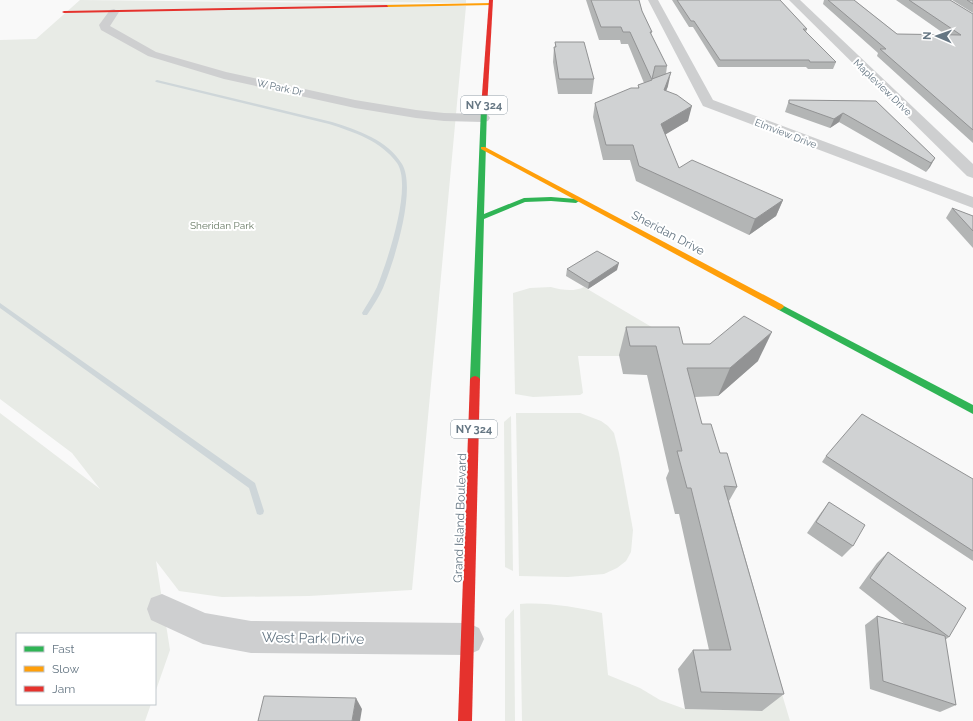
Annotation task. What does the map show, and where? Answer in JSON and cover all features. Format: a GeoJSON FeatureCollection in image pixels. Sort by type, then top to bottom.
{"type":"FeatureCollection","features":[{"type":"Feature","properties":{"kind":"main road"},"geometry":{"type":"LineString","coordinates":[[64,12],[491,2]]}},
{"type":"Feature","properties":{"kind":"main road","name":"NY 324"},"geometry":{"type":"LineString","coordinates":[[483,148],[486,61],[491,2]]}},
{"type":"Feature","properties":{"kind":"main road","name":"Sheridan Drive"},"geometry":{"type":"LineString","coordinates":[[483,148],[973,410]]}},
{"type":"Feature","properties":{"kind":"main road","name":"Grand Island Boulevard"},"geometry":{"type":"LineString","coordinates":[[465,721],[483,148]]}},
{"type":"Feature","properties":{"kind":"main road"},"geometry":{"type":"LineString","coordinates":[[481,218],[524,200],[551,199],[586,202]]}},
{"type":"Feature","properties":{"kind":"street","name":"Elmview Drive"},"geometry":{"type":"LineString","coordinates":[[653,0],[708,103],[973,203]]}},
{"type":"Feature","properties":{"kind":"street","name":"Mapleview Drive"},"geometry":{"type":"LineString","coordinates":[[794,0],[973,173]]}},
{"type":"Feature","properties":{"kind":"street","name":"W Park Dr"},"geometry":{"type":"LineString","coordinates":[[114,12],[104,25],[105,28],[152,54],[183,64],[224,75],[362,105],[416,114],[444,117],[483,118]]}},
{"type":"Feature","properties":{"kind":"street","name":"West Park Drive"},"geometry":{"type":"LineString","coordinates":[[162,609],[203,628],[251,637],[468,639]]}},
{"type":"Feature","properties":{"kind":"green space","name":"Sheridan Park"},"geometry":{"type":"Polygon","coordinates":[[[80,0],[415,4],[466,6],[412,590],[309,596],[222,597],[179,591],[156,561],[170,650],[156,690],[156,633],[16,633],[16,705],[151,705],[145,721],[0,721],[0,413],[100,489],[72,453],[0,399],[0,40],[36,39],[80,0]]]}},
{"type":"Feature","properties":{"kind":"green space"},"geometry":{"type":"Polygon","coordinates":[[[174,0],[466,0],[466,3],[174,0]]]}},
{"type":"Feature","properties":{"kind":"green space"},"geometry":{"type":"Polygon","coordinates":[[[551,287],[576,290],[584,287],[677,342],[790,721],[522,721],[520,604],[561,606],[602,613],[608,675],[640,688],[660,700],[685,709],[762,711],[669,356],[578,356],[583,393],[580,395],[533,397],[515,394],[513,293],[530,288],[551,287]]]}},
{"type":"Feature","properties":{"kind":"green space"},"geometry":{"type":"Polygon","coordinates":[[[516,413],[580,413],[601,421],[614,433],[633,530],[631,552],[626,561],[617,568],[604,574],[568,577],[519,576],[516,413]]]}},
{"type":"Feature","properties":{"kind":"green space"},"geometry":{"type":"Polygon","coordinates":[[[511,416],[513,571],[505,567],[504,422],[511,416]]]}},
{"type":"Feature","properties":{"kind":"green space"},"geometry":{"type":"Polygon","coordinates":[[[514,609],[515,721],[505,721],[505,619],[514,609]]]}},
{"type":"Feature","properties":{"kind":"building"},"geometry":{"type":"Polygon","coordinates":[[[591,0],[639,0],[642,11],[652,32],[650,32],[667,66],[655,66],[652,79],[671,72],[664,90],[677,95],[692,106],[661,124],[679,168],[692,160],[783,200],[755,219],[639,166],[633,145],[606,145],[595,103],[631,88],[639,88],[638,85],[652,80],[630,32],[623,32],[621,27],[601,27],[591,0]]]}},
{"type":"Feature","properties":{"kind":"building"},"geometry":{"type":"Polygon","coordinates":[[[677,0],[780,0],[807,29],[803,29],[836,62],[810,62],[809,60],[720,60],[694,21],[691,21],[677,0]]]}},
{"type":"Feature","properties":{"kind":"building"},"geometry":{"type":"Polygon","coordinates":[[[828,0],[854,0],[897,34],[961,35],[909,0],[950,0],[973,14],[973,130],[880,49],[886,49],[828,0]]]}},
{"type":"Feature","properties":{"kind":"building"},"geometry":{"type":"Polygon","coordinates":[[[967,0],[973,0],[973,4],[967,0]]]}},
{"type":"Feature","properties":{"kind":"building"},"geometry":{"type":"Polygon","coordinates":[[[555,42],[584,42],[594,79],[559,79],[554,47],[556,47],[555,42]]]}},
{"type":"Feature","properties":{"kind":"building"},"geometry":{"type":"Polygon","coordinates":[[[789,100],[876,101],[935,158],[931,163],[843,113],[834,119],[789,103],[789,100]]]}},
{"type":"Feature","properties":{"kind":"building"},"geometry":{"type":"Polygon","coordinates":[[[952,208],[973,216],[973,231],[952,208]]]}},
{"type":"Feature","properties":{"kind":"building"},"geometry":{"type":"Polygon","coordinates":[[[597,251],[619,263],[589,283],[567,269],[597,251]]]}},
{"type":"Feature","properties":{"kind":"building"},"geometry":{"type":"Polygon","coordinates":[[[744,316],[772,332],[730,368],[687,368],[702,424],[711,424],[720,453],[727,453],[737,487],[724,486],[784,694],[701,692],[693,650],[731,650],[691,488],[687,488],[677,451],[682,451],[656,346],[630,346],[626,327],[679,327],[683,344],[710,344],[744,316]]]}},
{"type":"Feature","properties":{"kind":"building"},"geometry":{"type":"Polygon","coordinates":[[[862,414],[973,479],[973,551],[826,456],[862,414]]]}},
{"type":"Feature","properties":{"kind":"building"},"geometry":{"type":"Polygon","coordinates":[[[829,502],[865,525],[853,546],[816,522],[829,502]]]}},
{"type":"Feature","properties":{"kind":"building"},"geometry":{"type":"Polygon","coordinates":[[[888,552],[966,608],[949,637],[870,578],[888,552]]]}},
{"type":"Feature","properties":{"kind":"building"},"geometry":{"type":"Polygon","coordinates":[[[877,616],[945,636],[956,705],[883,681],[877,616]]]}},
{"type":"Feature","properties":{"kind":"building"},"geometry":{"type":"Polygon","coordinates":[[[264,696],[356,698],[352,721],[258,721],[264,696]]]}},
{"type":"Feature","properties":{"kind":"waterway"},"geometry":{"type":"LineString","coordinates":[[157,81],[331,123],[373,140],[389,151],[400,164],[404,175],[405,190],[403,207],[395,243],[384,275],[378,290],[365,313]]}},
{"type":"Feature","properties":{"kind":"waterway"},"geometry":{"type":"LineString","coordinates":[[0,305],[252,486],[260,511]]}},
{"type":"Feature","properties":{"kind":"traffic: fast"},"geometry":{"type":"LineString","coordinates":[[475,379],[484,108]]}},
{"type":"Feature","properties":{"kind":"traffic: fast"},"geometry":{"type":"LineString","coordinates":[[481,218],[524,200],[551,199],[576,201]]}},
{"type":"Feature","properties":{"kind":"traffic: fast"},"geometry":{"type":"LineString","coordinates":[[780,307],[973,410]]}},
{"type":"Feature","properties":{"kind":"traffic: slow"},"geometry":{"type":"LineString","coordinates":[[387,6],[491,4]]}},
{"type":"Feature","properties":{"kind":"traffic: slow"},"geometry":{"type":"LineString","coordinates":[[483,148],[780,307]]}},
{"type":"Feature","properties":{"kind":"traffic: jam"},"geometry":{"type":"LineString","coordinates":[[484,108],[491,0]]}},
{"type":"Feature","properties":{"kind":"traffic: jam"},"geometry":{"type":"LineString","coordinates":[[64,12],[387,6]]}},
{"type":"Feature","properties":{"kind":"traffic: jam"},"geometry":{"type":"LineString","coordinates":[[465,721],[475,379]]}}]}
